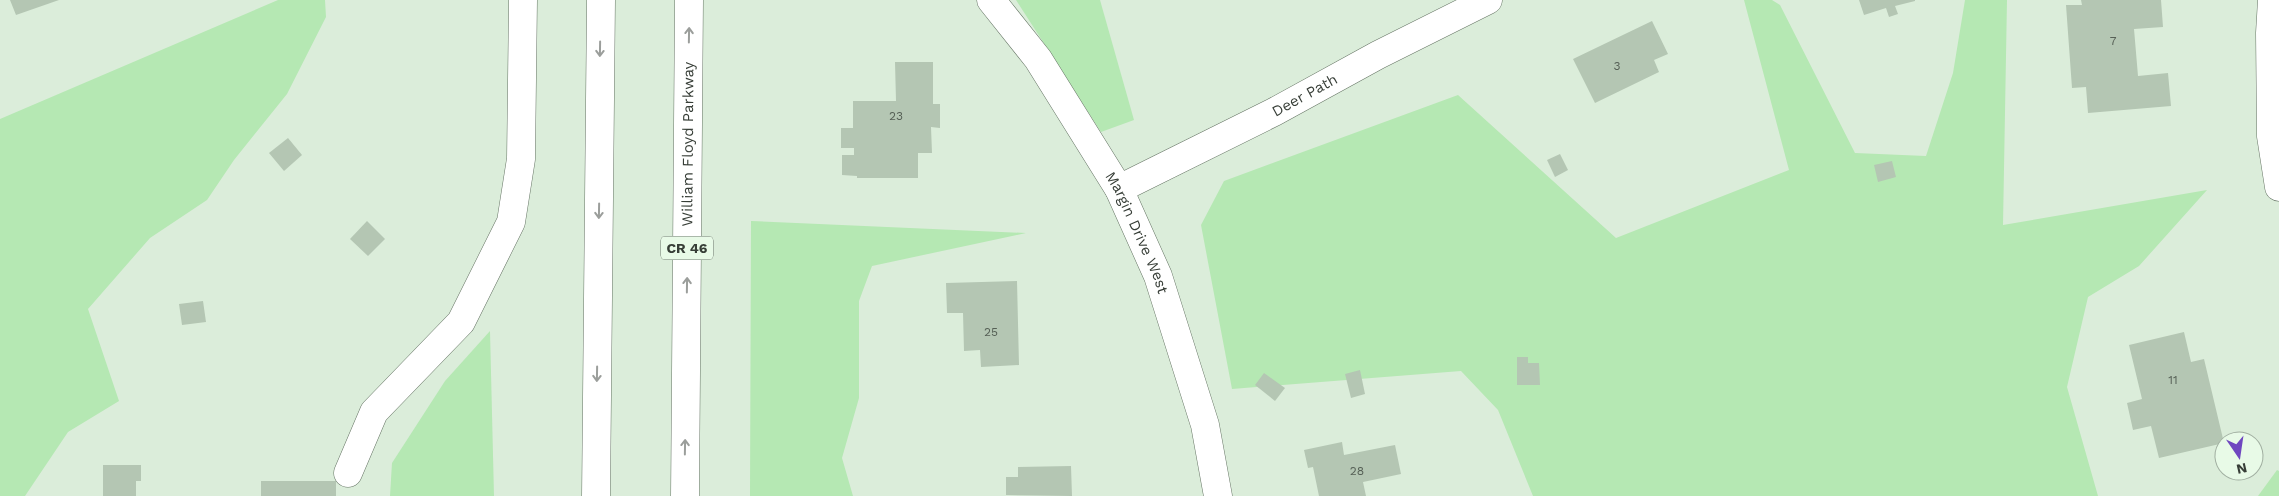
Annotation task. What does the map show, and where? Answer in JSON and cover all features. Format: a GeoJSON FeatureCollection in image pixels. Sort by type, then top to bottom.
{"type":"FeatureCollection","features":[{"type":"Feature","properties":{"kind":"main road"},"geometry":{"type":"LineString","coordinates":[[348,473],[374,412],[461,322],[511,222],[521,159],[523,0]]}},
{"type":"Feature","properties":{"kind":"main road"},"geometry":{"type":"LineString","coordinates":[[596,496],[601,0]]}},
{"type":"Feature","properties":{"kind":"main road","name":"William Floyd Parkway"},"geometry":{"type":"LineString","coordinates":[[684,496],[689,0]]}},
{"type":"Feature","properties":{"kind":"main road","name":"Margin Drive West"},"geometry":{"type":"LineString","coordinates":[[991,0],[1038,59],[1119,189],[1158,276],[1205,426],[1218,496]]}},
{"type":"Feature","properties":{"kind":"main road","name":"Deer Path"},"geometry":{"type":"LineString","coordinates":[[1119,189],[1274,112],[1378,55],[1488,0]]}},
{"type":"Feature","properties":{"kind":"main road"},"geometry":{"type":"LineString","coordinates":[[2272,0],[2270,33],[2271,136],[2279,187]]}},
{"type":"Feature","properties":{"kind":"green space"},"geometry":{"type":"Polygon","coordinates":[[[278,0],[325,0],[326,17],[287,94],[234,160],[207,200],[150,238],[88,309],[119,401],[68,432],[25,496],[0,496],[0,119],[278,0]]]}},
{"type":"Feature","properties":{"kind":"green space"},"geometry":{"type":"Polygon","coordinates":[[[1016,0],[1100,0],[1134,120],[1101,132],[1016,0]]]}},
{"type":"Feature","properties":{"kind":"green space"},"geometry":{"type":"Polygon","coordinates":[[[1744,0],[1772,0],[1780,5],[1855,153],[1926,156],[1953,73],[1965,0],[2007,0],[2003,225],[2207,190],[2139,266],[2088,297],[2067,387],[2098,496],[1533,496],[1498,410],[1461,371],[1232,389],[1201,225],[1224,181],[1458,95],[1616,238],[1789,170],[1744,0]]]}},
{"type":"Feature","properties":{"kind":"green space"},"geometry":{"type":"Polygon","coordinates":[[[751,221],[1026,233],[872,266],[859,301],[859,398],[842,458],[853,496],[750,496],[751,221]]]}},
{"type":"Feature","properties":{"kind":"green space"},"geometry":{"type":"Polygon","coordinates":[[[490,331],[494,496],[390,496],[392,463],[445,381],[490,331]]]}},
{"type":"Feature","properties":{"kind":"green space"},"geometry":{"type":"Polygon","coordinates":[[[2277,470],[2279,471],[2279,496],[2258,496],[2277,470]]]}},
{"type":"Feature","properties":{"kind":"building"},"geometry":{"type":"Polygon","coordinates":[[[10,0],[59,0],[16,15],[10,0]]]}},
{"type":"Feature","properties":{"kind":"building"},"geometry":{"type":"Polygon","coordinates":[[[1859,0],[1915,1],[1895,6],[1898,14],[1889,17],[1886,8],[1864,15],[1859,0]]]}},
{"type":"Feature","properties":{"kind":"building"},"geometry":{"type":"Polygon","coordinates":[[[2081,0],[2161,0],[2163,27],[2134,29],[2138,76],[2168,73],[2171,106],[2088,113],[2086,87],[2072,88],[2066,5],[2082,5],[2081,0]]]}},
{"type":"Feature","properties":{"kind":"building"},"geometry":{"type":"Polygon","coordinates":[[[1652,21],[1668,54],[1654,60],[1659,72],[1595,103],[1573,59],[1652,21]]]}},
{"type":"Feature","properties":{"kind":"building"},"geometry":{"type":"Polygon","coordinates":[[[895,62],[933,62],[933,104],[940,104],[940,128],[931,127],[932,153],[918,153],[918,178],[857,178],[857,176],[842,175],[842,155],[854,155],[854,148],[841,148],[841,128],[853,128],[853,101],[896,101],[895,62]]]}},
{"type":"Feature","properties":{"kind":"building"},"geometry":{"type":"Polygon","coordinates":[[[288,138],[302,155],[284,171],[269,153],[288,138]]]}},
{"type":"Feature","properties":{"kind":"building"},"geometry":{"type":"Polygon","coordinates":[[[1560,154],[1568,170],[1555,177],[1547,160],[1560,154]]]}},
{"type":"Feature","properties":{"kind":"building"},"geometry":{"type":"Polygon","coordinates":[[[1892,161],[1896,177],[1878,182],[1874,165],[1892,161]]]}},
{"type":"Feature","properties":{"kind":"building"},"geometry":{"type":"Polygon","coordinates":[[[367,221],[385,239],[368,256],[350,239],[367,221]]]}},
{"type":"Feature","properties":{"kind":"building"},"geometry":{"type":"Polygon","coordinates":[[[1017,281],[1019,365],[981,367],[980,350],[964,351],[963,313],[947,313],[946,283],[1017,281]]]}},
{"type":"Feature","properties":{"kind":"building"},"geometry":{"type":"Polygon","coordinates":[[[203,301],[206,322],[182,325],[179,304],[203,301]]]}},
{"type":"Feature","properties":{"kind":"building"},"geometry":{"type":"Polygon","coordinates":[[[2184,332],[2191,362],[2204,359],[2221,431],[2214,431],[2214,445],[2159,458],[2151,426],[2133,430],[2127,403],[2142,399],[2129,345],[2184,332]]]}},
{"type":"Feature","properties":{"kind":"building"},"geometry":{"type":"Polygon","coordinates":[[[1517,357],[1528,357],[1528,363],[1539,363],[1540,385],[1517,385],[1517,357]]]}},
{"type":"Feature","properties":{"kind":"building"},"geometry":{"type":"Polygon","coordinates":[[[1360,370],[1365,394],[1351,398],[1345,374],[1360,370]]]}},
{"type":"Feature","properties":{"kind":"building"},"geometry":{"type":"Polygon","coordinates":[[[1264,373],[1285,388],[1275,401],[1255,385],[1264,373]]]}},
{"type":"Feature","properties":{"kind":"building"},"geometry":{"type":"Polygon","coordinates":[[[1342,442],[1344,455],[1395,445],[1401,474],[1363,482],[1366,496],[1319,496],[1313,467],[1308,468],[1304,450],[1342,442]]]}},
{"type":"Feature","properties":{"kind":"building"},"geometry":{"type":"Polygon","coordinates":[[[103,465],[141,465],[141,481],[136,481],[136,496],[103,496],[103,465]]]}},
{"type":"Feature","properties":{"kind":"building"},"geometry":{"type":"Polygon","coordinates":[[[1071,466],[1072,496],[1006,495],[1006,477],[1018,477],[1018,467],[1071,466]]]}},
{"type":"Feature","properties":{"kind":"building"},"geometry":{"type":"Polygon","coordinates":[[[261,481],[336,481],[336,496],[261,496],[261,481]]]}}]}
